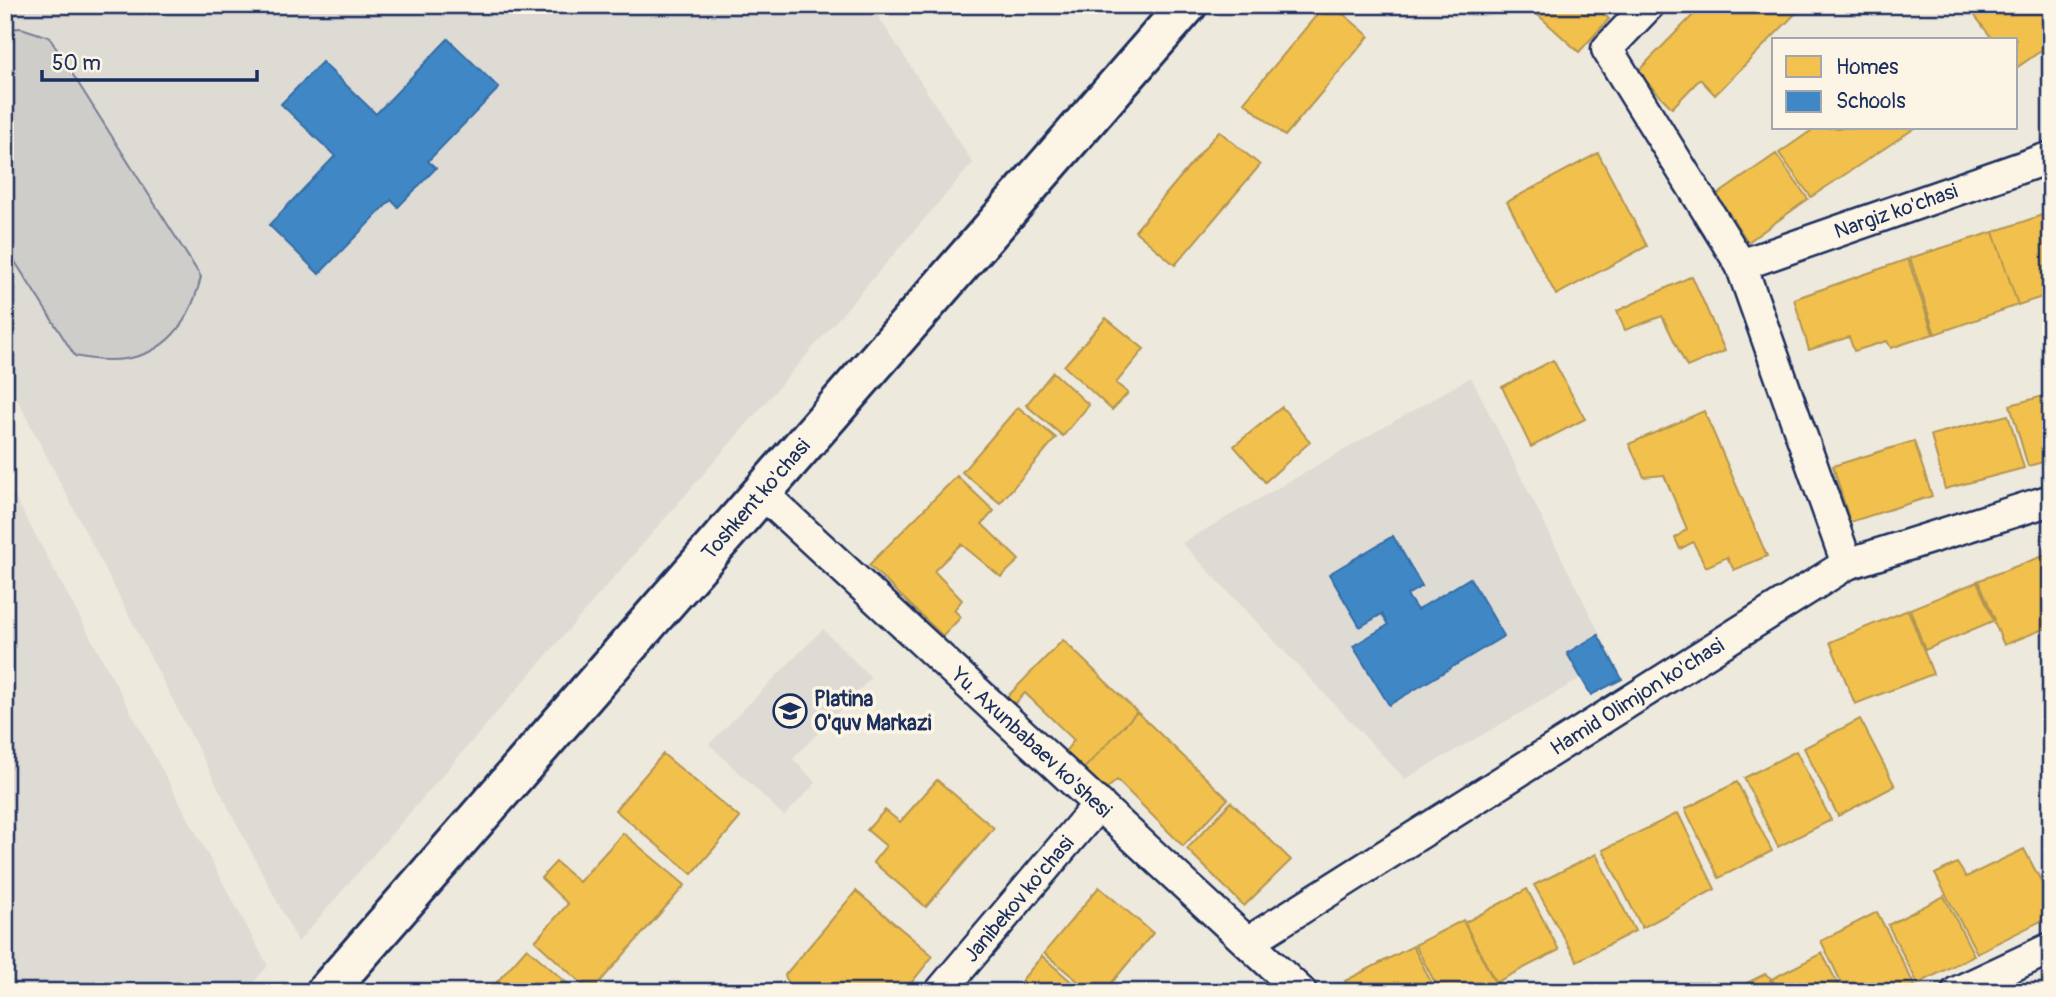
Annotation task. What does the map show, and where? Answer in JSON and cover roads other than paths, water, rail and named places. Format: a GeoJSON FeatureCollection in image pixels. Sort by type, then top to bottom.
{"type":"FeatureCollection","features":[{"type":"Feature","properties":{"kind":"highway","name":"Toshkent ko'chasi"},"geometry":{"type":"LineString","coordinates":[[326,992],[1187,5]]}},
{"type":"Feature","properties":{"kind":"street"},"geometry":{"type":"LineString","coordinates":[[1637,9],[1607,49],[1741,265],[1846,564]]}},
{"type":"Feature","properties":{"kind":"street","name":"Nargiz ko'chasi"},"geometry":{"type":"LineString","coordinates":[[1741,265],[2051,157]]}},
{"type":"Feature","properties":{"kind":"street","name":"Yu. Axunbabaev ko'shesi"},"geometry":{"type":"LineString","coordinates":[[763,494],[1301,992]]}},
{"type":"Feature","properties":{"kind":"street","name":"Hamid Olimjon ko'chasi"},"geometry":{"type":"LineString","coordinates":[[1248,942],[1846,564],[2051,500]]}},
{"type":"Feature","properties":{"kind":"street","name":"Janibekov ko'chasi"},"geometry":{"type":"LineString","coordinates":[[940,992],[1099,804]]}},
{"type":"Feature","properties":{"kind":"street"},"geometry":{"type":"LineString","coordinates":[[1957,992],[2051,948]]}},
{"type":"Feature","properties":{"kind":"place","name":"Platina O'quv Markazi"},"geometry":{"type":"Point","coordinates":[790,711]}}]}
